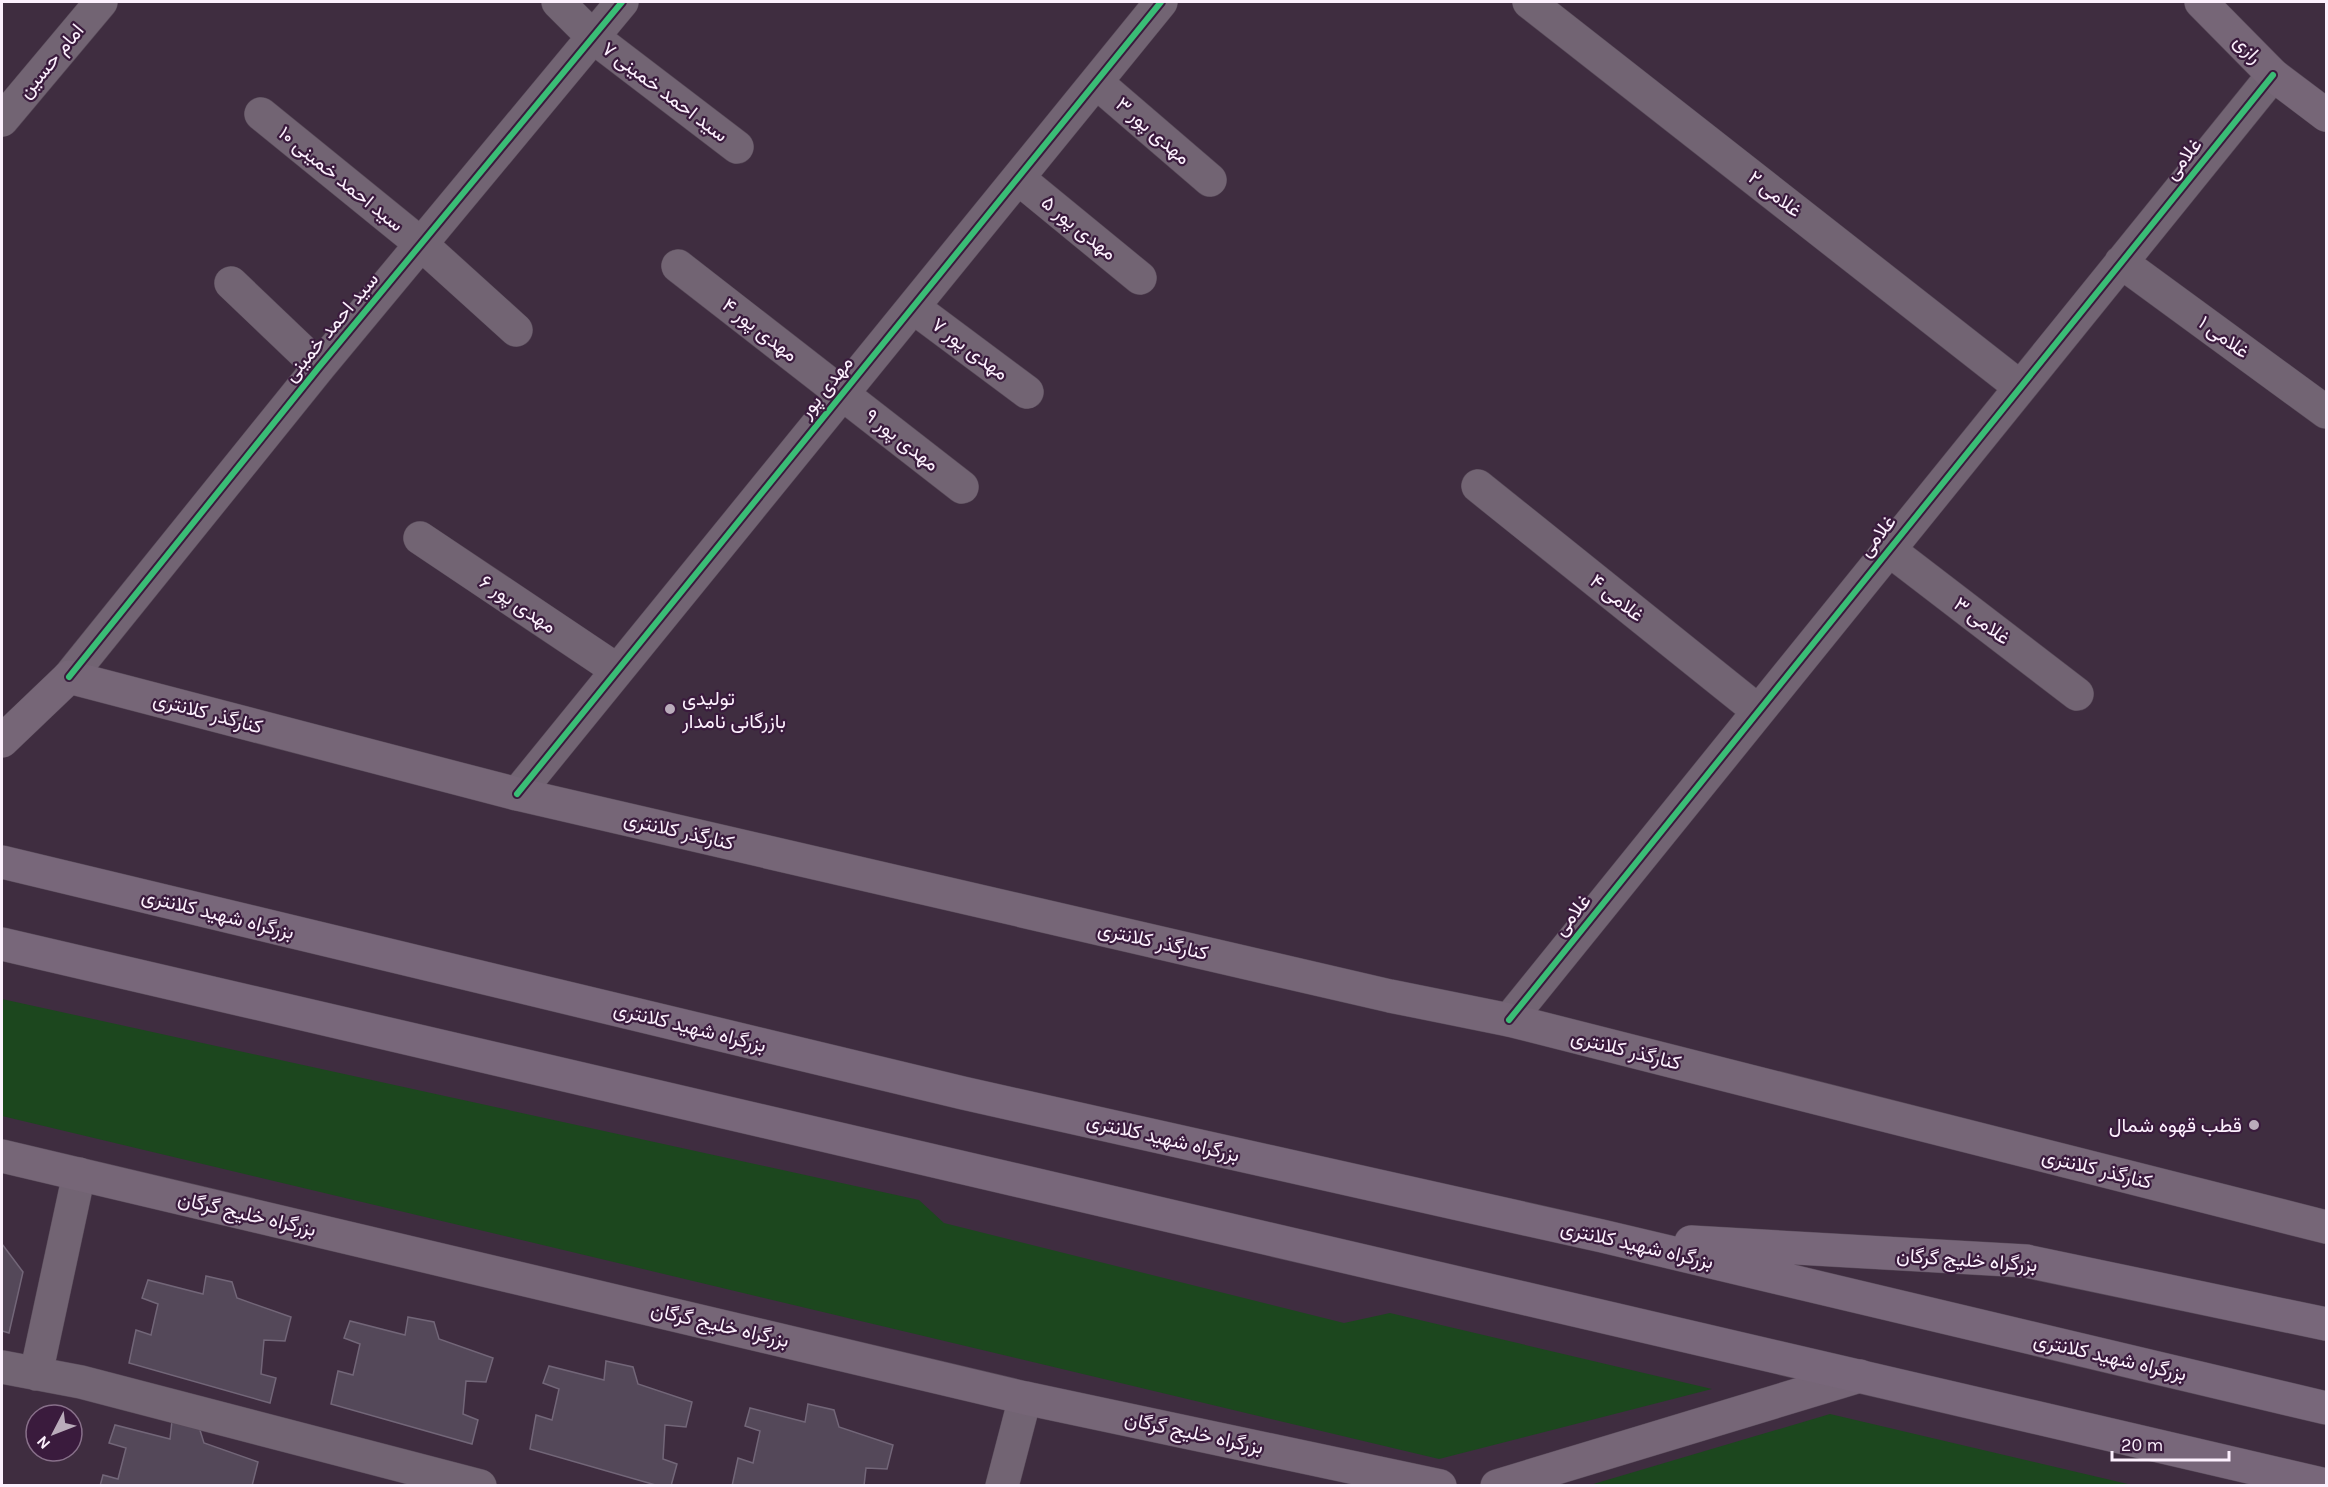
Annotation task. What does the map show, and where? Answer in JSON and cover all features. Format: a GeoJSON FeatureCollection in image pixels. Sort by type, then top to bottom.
{"type":"FeatureCollection","features":[{"type":"Feature","properties":{"kind":"highway","name":"بزرگراه شهید کلانتری"},"geometry":{"type":"LineString","coordinates":[[2,862],[963,1093],[1602,1236],[2326,1408]]}},
{"type":"Feature","properties":{"kind":"highway"},"geometry":{"type":"LineString","coordinates":[[2,944],[2326,1485]]}},
{"type":"Feature","properties":{"kind":"highway","name":"بزرگراه خلیج گرگان"},"geometry":{"type":"LineString","coordinates":[[1602,1236],[2026,1262],[2326,1324]]}},
{"type":"Feature","properties":{"kind":"main road","name":"رازی"},"geometry":{"type":"LineString","coordinates":[[2201,2],[2273,75],[2326,115]]}},
{"type":"Feature","properties":{"kind":"main road"},"geometry":{"type":"LineString","coordinates":[[2,741],[69,677]]}},
{"type":"Feature","properties":{"kind":"main road","name":"کنارگذر کلانتری"},"geometry":{"type":"LineString","coordinates":[[69,677],[517,794],[1390,996],[1509,1020],[2326,1227]]}},
{"type":"Feature","properties":{"kind":"main road","name":"بزرگراه خلیج گرگان"},"geometry":{"type":"LineString","coordinates":[[2,1156],[1025,1398],[1440,1485]]}},
{"type":"Feature","properties":{"kind":"main road"},"geometry":{"type":"LineString","coordinates":[[1497,1485],[1860,1376]]}},
{"type":"Feature","properties":{"kind":"street","name":"امام حسین"},"geometry":{"type":"LineString","coordinates":[[2,120],[101,2]]}},
{"type":"Feature","properties":{"kind":"street","name":"سید احمد خمینی ۷"},"geometry":{"type":"LineString","coordinates":[[558,2],[593,37],[737,147]]}},
{"type":"Feature","properties":{"kind":"street","name":"سید احمد خمینی"},"geometry":{"type":"LineString","coordinates":[[69,677],[319,367],[622,2]]}},
{"type":"Feature","properties":{"kind":"street","name":"مهدی پور"},"geometry":{"type":"LineString","coordinates":[[517,794],[1161,2]]}},
{"type":"Feature","properties":{"kind":"street","name":"غلامی ۲"},"geometry":{"type":"LineString","coordinates":[[1529,2],[2020,387]]}},
{"type":"Feature","properties":{"kind":"street","name":"غلامی"},"geometry":{"type":"LineString","coordinates":[[1509,1020],[1757,710],[2273,75]]}},
{"type":"Feature","properties":{"kind":"street","name":"۳ مهدی پور"},"geometry":{"type":"LineString","coordinates":[[1096,82],[1210,180]]}},
{"type":"Feature","properties":{"kind":"street","name":"سید احمد خمینی ۱۰"},"geometry":{"type":"LineString","coordinates":[[261,114],[421,244],[516,330]]}},
{"type":"Feature","properties":{"kind":"street","name":"۵ مهدی پور"},"geometry":{"type":"LineString","coordinates":[[1018,178],[1140,278]]}},
{"type":"Feature","properties":{"kind":"street","name":"غلامی ۱"},"geometry":{"type":"LineString","coordinates":[[2121,262],[2326,412]]}},
{"type":"Feature","properties":{"kind":"street","name":"۴ مهدی پور"},"geometry":{"type":"LineString","coordinates":[[678,266],[842,394]]}},
{"type":"Feature","properties":{"kind":"street"},"geometry":{"type":"LineString","coordinates":[[231,283],[319,367]]}},
{"type":"Feature","properties":{"kind":"street","name":"۷ مهدی پور"},"geometry":{"type":"LineString","coordinates":[[913,307],[1027,392]]}},
{"type":"Feature","properties":{"kind":"street","name":"۹ مهدی پور"},"geometry":{"type":"LineString","coordinates":[[842,394],[962,487]]}},
{"type":"Feature","properties":{"kind":"street","name":"غلامی ۴"},"geometry":{"type":"LineString","coordinates":[[1478,486],[1757,710]]}},
{"type":"Feature","properties":{"kind":"street","name":"۶ مهدی پور"},"geometry":{"type":"LineString","coordinates":[[420,538],[617,670]]}},
{"type":"Feature","properties":{"kind":"street","name":"غلامی ۳"},"geometry":{"type":"LineString","coordinates":[[1888,549],[2077,694]]}},
{"type":"Feature","properties":{"kind":"street"},"geometry":{"type":"LineString","coordinates":[[36,1374],[79,1174]]}},
{"type":"Feature","properties":{"kind":"street"},"geometry":{"type":"LineString","coordinates":[[2,1367],[81,1382],[480,1485]]}},
{"type":"Feature","properties":{"kind":"street"},"geometry":{"type":"LineString","coordinates":[[1002,1485],[1025,1398]]}},
{"type":"Feature","properties":{"kind":"green space"},"geometry":{"type":"Polygon","coordinates":[[[2,999],[919,1200],[944,1223],[1344,1323],[1390,1313],[1712,1389],[1439,1459],[2,1116],[2,999]]]}},
{"type":"Feature","properties":{"kind":"green space"},"geometry":{"type":"Polygon","coordinates":[[[1830,1414],[2132,1485],[1590,1485],[1830,1414]]]}},
{"type":"Feature","properties":{"kind":"building"},"geometry":{"type":"Polygon","coordinates":[[[2,1244],[23,1272],[9,1333],[2,1331],[2,1244]]]}},
{"type":"Feature","properties":{"kind":"building"},"geometry":{"type":"Polygon","coordinates":[[[206,1276],[232,1282],[237,1298],[291,1317],[285,1341],[264,1340],[261,1374],[276,1378],[270,1403],[129,1363],[136,1330],[151,1335],[158,1304],[142,1298],[148,1280],[203,1294],[206,1276]]]}},
{"type":"Feature","properties":{"kind":"building"},"geometry":{"type":"Polygon","coordinates":[[[408,1317],[434,1322],[439,1339],[493,1358],[486,1382],[466,1381],[463,1414],[478,1420],[472,1444],[331,1404],[338,1371],[353,1375],[360,1344],[344,1338],[350,1321],[405,1335],[408,1317]]]}},
{"type":"Feature","properties":{"kind":"building"},"geometry":{"type":"Polygon","coordinates":[[[606,1361],[633,1367],[638,1384],[692,1402],[686,1427],[665,1425],[663,1459],[677,1464],[671,1486],[659,1486],[530,1449],[536,1415],[552,1420],[559,1389],[543,1383],[549,1366],[604,1380],[606,1361]]]}},
{"type":"Feature","properties":{"kind":"building"},"geometry":{"type":"Polygon","coordinates":[[[808,1404],[834,1410],[839,1427],[893,1445],[887,1469],[866,1468],[864,1486],[732,1486],[738,1458],[753,1463],[760,1431],[745,1426],[750,1408],[805,1422],[808,1404]]]}},
{"type":"Feature","properties":{"kind":"building"},"geometry":{"type":"Polygon","coordinates":[[[172,1421],[199,1427],[204,1443],[258,1462],[252,1486],[100,1486],[103,1475],[118,1479],[126,1448],[109,1443],[115,1425],[170,1439],[172,1421]]]}},
{"type":"Feature","properties":{"kind":"cycle path"},"geometry":{"type":"LineString","coordinates":[[69,677],[319,367],[622,2]]}},
{"type":"Feature","properties":{"kind":"cycle path"},"geometry":{"type":"LineString","coordinates":[[517,794],[1161,2]]}},
{"type":"Feature","properties":{"kind":"cycle path"},"geometry":{"type":"LineString","coordinates":[[1509,1020],[2273,75]]}},
{"type":"Feature","properties":{"kind":"place","name":"تولیدی بازرگانی نامدار"},"geometry":{"type":"Point","coordinates":[670,709]}},
{"type":"Feature","properties":{"kind":"place","name":"قطب قهوه شمال"},"geometry":{"type":"Point","coordinates":[2254,1125]}}]}
